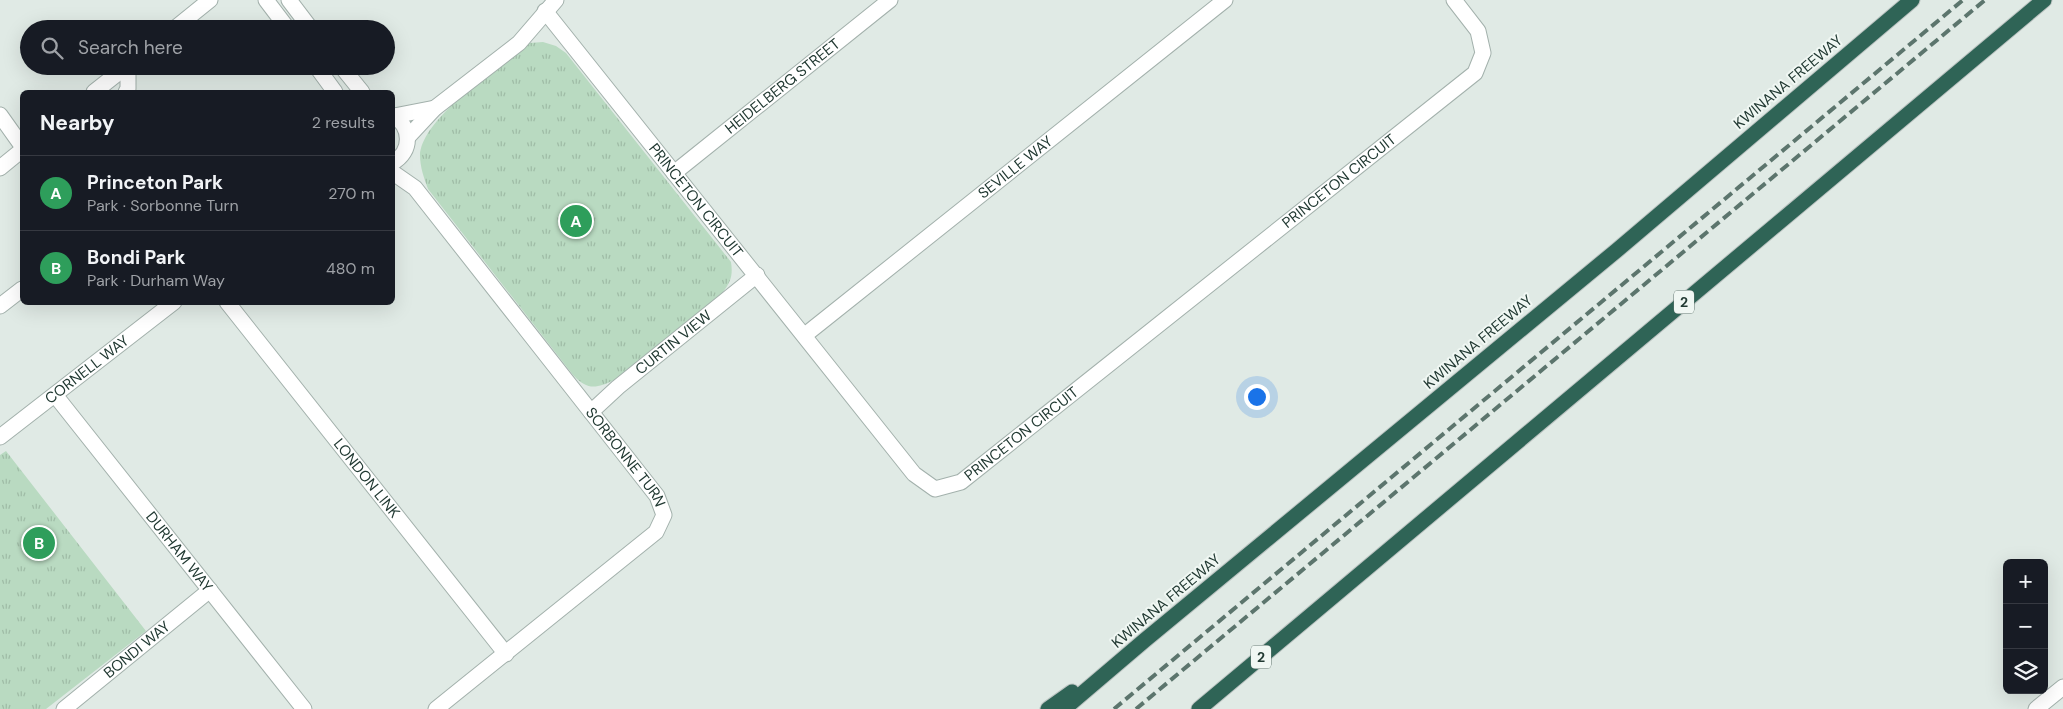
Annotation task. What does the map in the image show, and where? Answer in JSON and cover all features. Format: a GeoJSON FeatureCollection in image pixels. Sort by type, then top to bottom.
{"type":"FeatureCollection","features":[{"type":"Feature","properties":{"kind":"highway","name":"KWINANA FREEWAY"},"geometry":{"type":"LineString","coordinates":[[1064,709],[1616,251],[1912,0]]}},
{"type":"Feature","properties":{"kind":"highway","name":"2"},"geometry":{"type":"LineString","coordinates":[[1199,709],[2044,0]]}},
{"type":"Feature","properties":{"kind":"highway"},"geometry":{"type":"LineString","coordinates":[[1048,709],[1145,640]]}},
{"type":"Feature","properties":{"kind":"street"},"geometry":{"type":"LineString","coordinates":[[185,20],[210,0]]}},
{"type":"Feature","properties":{"kind":"street"},"geometry":{"type":"LineString","coordinates":[[266,0],[281,20]]}},
{"type":"Feature","properties":{"kind":"street"},"geometry":{"type":"LineString","coordinates":[[288,0],[304,20]]}},
{"type":"Feature","properties":{"kind":"street"},"geometry":{"type":"LineString","coordinates":[[408,137],[435,108],[519,43],[556,0]]}},
{"type":"Feature","properties":{"kind":"street","name":"HEIDELBERG STREET"},"geometry":{"type":"LineString","coordinates":[[674,172],[890,0]]}},
{"type":"Feature","properties":{"kind":"street","name":"SEVILLE WAY"},"geometry":{"type":"LineString","coordinates":[[805,335],[1225,0]]}},
{"type":"Feature","properties":{"kind":"street","name":"PRINCETON CIRCUIT"},"geometry":{"type":"LineString","coordinates":[[545,11],[914,474],[935,489],[961,482],[1475,73],[1483,53],[1478,31],[1454,0]]}},
{"type":"Feature","properties":{"kind":"street"},"geometry":{"type":"LineString","coordinates":[[97,90],[116,75]]}},
{"type":"Feature","properties":{"kind":"street"},"geometry":{"type":"LineString","coordinates":[[127,90],[128,75]]}},
{"type":"Feature","properties":{"kind":"street"},"geometry":{"type":"LineString","coordinates":[[323,75],[334,90]]}},
{"type":"Feature","properties":{"kind":"street"},"geometry":{"type":"LineString","coordinates":[[348,75],[360,90]]}},
{"type":"Feature","properties":{"kind":"street"},"geometry":{"type":"LineString","coordinates":[[395,115],[435,108]]}},
{"type":"Feature","properties":{"kind":"street"},"geometry":{"type":"LineString","coordinates":[[0,115],[20,145]]}},
{"type":"Feature","properties":{"kind":"street"},"geometry":{"type":"LineString","coordinates":[[395,117],[404,125],[408,137],[407,146],[398,158]]}},
{"type":"Feature","properties":{"kind":"street"},"geometry":{"type":"LineString","coordinates":[[0,168],[20,150]]}},
{"type":"Feature","properties":{"kind":"street","name":"SORBONNE TURN"},"geometry":{"type":"LineString","coordinates":[[398,158],[415,188],[657,496],[664,514],[656,532],[436,709]]}},
{"type":"Feature","properties":{"kind":"street","name":"SORBONNE TURN"},"geometry":{"type":"LineString","coordinates":[[395,174],[415,188]]}},
{"type":"Feature","properties":{"kind":"street","name":"CURTIN VIEW"},"geometry":{"type":"LineString","coordinates":[[591,412],[618,387],[757,275]]}},
{"type":"Feature","properties":{"kind":"street"},"geometry":{"type":"LineString","coordinates":[[0,306],[20,291]]}},
{"type":"Feature","properties":{"kind":"street","name":"CORNELL WAY"},"geometry":{"type":"LineString","coordinates":[[0,437],[170,305]]}},
{"type":"Feature","properties":{"kind":"street","name":"LONDON LINK"},"geometry":{"type":"LineString","coordinates":[[230,305],[506,654]]}},
{"type":"Feature","properties":{"kind":"street","name":"DURHAM WAY"},"geometry":{"type":"LineString","coordinates":[[55,395],[304,709]]}},
{"type":"Feature","properties":{"kind":"street","name":"BONDI WAY"},"geometry":{"type":"LineString","coordinates":[[64,709],[210,590]]}},
{"type":"Feature","properties":{"kind":"street"},"geometry":{"type":"LineString","coordinates":[[2036,709],[2063,687]]}},
{"type":"Feature","properties":{"kind":"green space"},"geometry":{"type":"Polygon","coordinates":[[[543,42],[556,46],[566,53],[731,262],[731,278],[722,293],[614,380],[597,386],[587,386],[573,375],[428,189],[421,164],[420,155],[424,140],[448,109],[465,93],[529,43],[543,42]]]}},
{"type":"Feature","properties":{"kind":"green space"},"geometry":{"type":"Polygon","coordinates":[[[6,451],[146,631],[46,709],[0,709],[0,455],[6,451]]]}},
{"type":"Feature","properties":{"kind":"railway"},"geometry":{"type":"LineString","coordinates":[[1114,709],[1963,0]]}},
{"type":"Feature","properties":{"kind":"railway"},"geometry":{"type":"LineString","coordinates":[[1136,709],[1985,0]]}},
{"type":"Feature","properties":{"kind":"place","name":"Princeton Park"},"geometry":{"type":"Point","coordinates":[576,221]}},
{"type":"Feature","properties":{"kind":"place","name":"Bondi Park"},"geometry":{"type":"Point","coordinates":[39,543]}}]}
